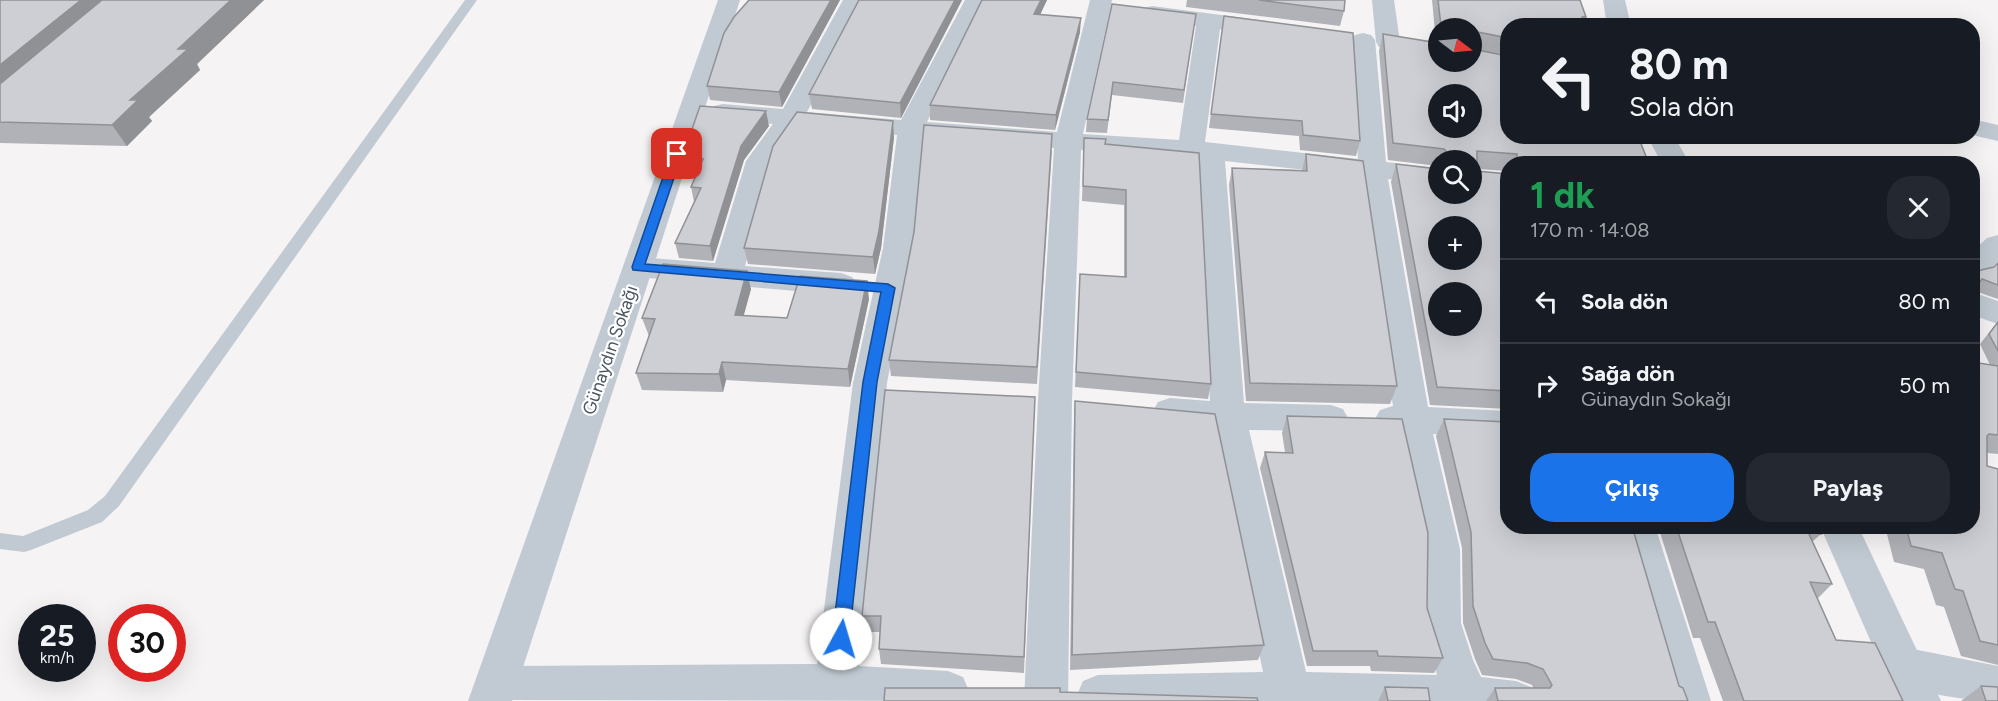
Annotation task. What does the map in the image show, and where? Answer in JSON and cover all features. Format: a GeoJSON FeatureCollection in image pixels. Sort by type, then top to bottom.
{"type":"FeatureCollection","features":[{"type":"Feature","properties":{"kind":"street","name":"Günaydın Sokağı"},"geometry":{"type":"LineString","coordinates":[[493,693],[729,0]]}},
{"type":"Feature","properties":{"kind":"street"},"geometry":{"type":"LineString","coordinates":[[727,276],[760,161],[791,118],[854,0]]}},
{"type":"Feature","properties":{"kind":"street"},"geometry":{"type":"LineString","coordinates":[[836,684],[869,390],[898,248],[911,128],[976,0]]}},
{"type":"Feature","properties":{"kind":"street"},"geometry":{"type":"LineString","coordinates":[[1383,0],[1375,41],[1373,171],[1418,452],[1441,549],[1442,623],[1452,661],[1469,698]]}},
{"type":"Feature","properties":{"kind":"street"},"geometry":{"type":"LineString","coordinates":[[1614,0],[1617,18]]}},
{"type":"Feature","properties":{"kind":"street"},"geometry":{"type":"LineString","coordinates":[[1022,696],[1055,400],[1068,141],[1114,6],[1292,31]]}},
{"type":"Feature","properties":{"kind":"street"},"geometry":{"type":"LineString","coordinates":[[1209,20],[1201,151],[1228,416],[1290,697]]}},
{"type":"Feature","properties":{"kind":"street"},"geometry":{"type":"LineString","coordinates":[[692,109],[1201,151],[1428,175]]}},
{"type":"Feature","properties":{"kind":"street"},"geometry":{"type":"LineString","coordinates":[[1980,129],[1998,133]]}},
{"type":"Feature","properties":{"kind":"street"},"geometry":{"type":"LineString","coordinates":[[1980,261],[1998,245]]}},
{"type":"Feature","properties":{"kind":"street"},"geometry":{"type":"LineString","coordinates":[[638,267],[888,288]]}},
{"type":"Feature","properties":{"kind":"street"},"geometry":{"type":"LineString","coordinates":[[1980,306],[1998,313]]}},
{"type":"Feature","properties":{"kind":"street"},"geometry":{"type":"LineString","coordinates":[[869,390],[904,392]]}},
{"type":"Feature","properties":{"kind":"street"},"geometry":{"type":"LineString","coordinates":[[1020,398],[1089,403]]}},
{"type":"Feature","properties":{"kind":"street"},"geometry":{"type":"LineString","coordinates":[[1136,407],[1228,416],[1500,424]]}},
{"type":"Feature","properties":{"kind":"street"},"geometry":{"type":"LineString","coordinates":[[1638,534],[1689,701]]}},
{"type":"Feature","properties":{"kind":"street"},"geometry":{"type":"LineString","coordinates":[[1843,534],[1911,683],[1998,686]]}},
{"type":"Feature","properties":{"kind":"street"},"geometry":{"type":"LineString","coordinates":[[493,693],[836,684],[1022,696],[1469,698],[1516,701]]}},
{"type":"Feature","properties":{"kind":"lane"},"geometry":{"type":"LineString","coordinates":[[0,542],[24,544],[94,516],[112,501],[471,0]]}},
{"type":"Feature","properties":{"kind":"building"},"geometry":{"type":"Polygon","coordinates":[[[0,0],[81,0],[0,65],[0,0]]]}},
{"type":"Feature","properties":{"kind":"building"},"geometry":{"type":"Polygon","coordinates":[[[102,0],[231,0],[178,49],[188,49],[130,100],[138,100],[112,125],[0,122],[0,84],[102,0]]]}},
{"type":"Feature","properties":{"kind":"building"},"geometry":{"type":"Polygon","coordinates":[[[749,0],[831,0],[779,92],[707,86],[724,33],[749,0]]]}},
{"type":"Feature","properties":{"kind":"building"},"geometry":{"type":"Polygon","coordinates":[[[859,0],[955,0],[900,103],[809,94],[859,0]]]}},
{"type":"Feature","properties":{"kind":"building"},"geometry":{"type":"Polygon","coordinates":[[[982,0],[1041,0],[1034,14],[1081,18],[1056,115],[930,105],[982,0]]]}},
{"type":"Feature","properties":{"kind":"building"},"geometry":{"type":"Polygon","coordinates":[[[1259,0],[1345,0],[1344,11],[1259,0]]]}},
{"type":"Feature","properties":{"kind":"building"},"geometry":{"type":"Polygon","coordinates":[[[1438,0],[1580,0],[1586,17],[1500,18],[1500,36],[1482,33],[1482,18],[1440,18],[1438,0]]]}},
{"type":"Feature","properties":{"kind":"building"},"geometry":{"type":"Polygon","coordinates":[[[1112,4],[1196,14],[1184,90],[1113,82],[1108,120],[1087,119],[1112,4]]]}},
{"type":"Feature","properties":{"kind":"building"},"geometry":{"type":"Polygon","coordinates":[[[1224,16],[1353,33],[1360,141],[1303,135],[1302,121],[1211,114],[1224,16]]]}},
{"type":"Feature","properties":{"kind":"building"},"geometry":{"type":"Polygon","coordinates":[[[1383,34],[1428,41],[1428,72],[1482,72],[1482,51],[1500,54],[1500,144],[1641,144],[1646,156],[1517,156],[1517,154],[1482,150],[1445,150],[1393,143],[1383,34]]]}},
{"type":"Feature","properties":{"kind":"building"},"geometry":{"type":"Polygon","coordinates":[[[700,106],[766,111],[741,146],[710,246],[675,243],[701,188],[691,187],[703,159],[682,158],[700,106]]]}},
{"type":"Feature","properties":{"kind":"building"},"geometry":{"type":"Polygon","coordinates":[[[797,112],[893,121],[879,231],[873,257],[744,248],[773,146],[797,112]]]}},
{"type":"Feature","properties":{"kind":"building"},"geometry":{"type":"Polygon","coordinates":[[[924,125],[1052,134],[1037,367],[889,360],[914,232],[924,125]]]}},
{"type":"Feature","properties":{"kind":"building"},"geometry":{"type":"Polygon","coordinates":[[[1084,138],[1106,139],[1105,144],[1199,153],[1211,384],[1076,372],[1080,274],[1126,277],[1126,190],[1083,186],[1084,138]]]}},
{"type":"Feature","properties":{"kind":"building"},"geometry":{"type":"Polygon","coordinates":[[[1306,154],[1363,161],[1397,386],[1250,383],[1232,168],[1307,171],[1306,154]]]}},
{"type":"Feature","properties":{"kind":"building"},"geometry":{"type":"Polygon","coordinates":[[[1396,164],[1428,168],[1428,204],[1482,204],[1482,171],[1500,173],[1500,391],[1437,387],[1396,164]]]}},
{"type":"Feature","properties":{"kind":"building"},"geometry":{"type":"Polygon","coordinates":[[[1998,263],[1998,285],[1982,279],[1980,282],[1980,271],[1994,267],[1998,263]]]}},
{"type":"Feature","properties":{"kind":"building"},"geometry":{"type":"Polygon","coordinates":[[[663,264],[747,271],[735,315],[787,318],[800,276],[867,281],[848,369],[722,362],[719,374],[636,373],[655,319],[642,318],[663,264]]]}},
{"type":"Feature","properties":{"kind":"building"},"geometry":{"type":"Polygon","coordinates":[[[1998,322],[1998,351],[1989,334],[1998,322]]]}},
{"type":"Feature","properties":{"kind":"building"},"geometry":{"type":"Polygon","coordinates":[[[1980,363],[1998,366],[1998,435],[1989,434],[1987,436],[1987,466],[1998,469],[1998,645],[1980,641],[1963,591],[1955,589],[1942,553],[1911,546],[1908,534],[1980,534],[1980,363]]]}},
{"type":"Feature","properties":{"kind":"building"},"geometry":{"type":"Polygon","coordinates":[[[885,390],[1035,397],[1024,657],[879,649],[881,616],[862,616],[885,390]]]}},
{"type":"Feature","properties":{"kind":"building"},"geometry":{"type":"Polygon","coordinates":[[[1075,401],[1215,414],[1264,645],[1072,655],[1075,401]]]}},
{"type":"Feature","properties":{"kind":"building"},"geometry":{"type":"Polygon","coordinates":[[[1287,416],[1402,419],[1428,533],[1427,608],[1443,658],[1378,656],[1377,651],[1313,651],[1265,452],[1293,453],[1287,416]]]}},
{"type":"Feature","properties":{"kind":"building"},"geometry":{"type":"Polygon","coordinates":[[[1444,419],[1500,422],[1500,534],[1634,534],[1679,686],[1683,688],[1688,701],[1498,701],[1495,688],[1550,688],[1552,685],[1543,669],[1527,663],[1493,659],[1485,643],[1473,606],[1471,532],[1444,419]]]}},
{"type":"Feature","properties":{"kind":"building"},"geometry":{"type":"Polygon","coordinates":[[[1679,534],[1809,534],[1832,584],[1810,582],[1836,640],[1875,643],[1903,701],[1744,701],[1715,622],[1708,622],[1679,534]]]}},
{"type":"Feature","properties":{"kind":"building"},"geometry":{"type":"Polygon","coordinates":[[[1981,686],[1998,687],[1998,701],[1986,701],[1981,686]]]}},
{"type":"Feature","properties":{"kind":"building"},"geometry":{"type":"Polygon","coordinates":[[[1385,687],[1428,688],[1430,701],[1388,701],[1385,687]]]}},
{"type":"Feature","properties":{"kind":"building"},"geometry":{"type":"Polygon","coordinates":[[[885,688],[1060,688],[1060,692],[1257,698],[1258,701],[884,701],[885,688]]]}},
{"type":"Feature","properties":{"kind":"route"},"geometry":{"type":"LineString","coordinates":[[677,154],[638,267],[888,288],[870,382],[841,639]]}}]}
